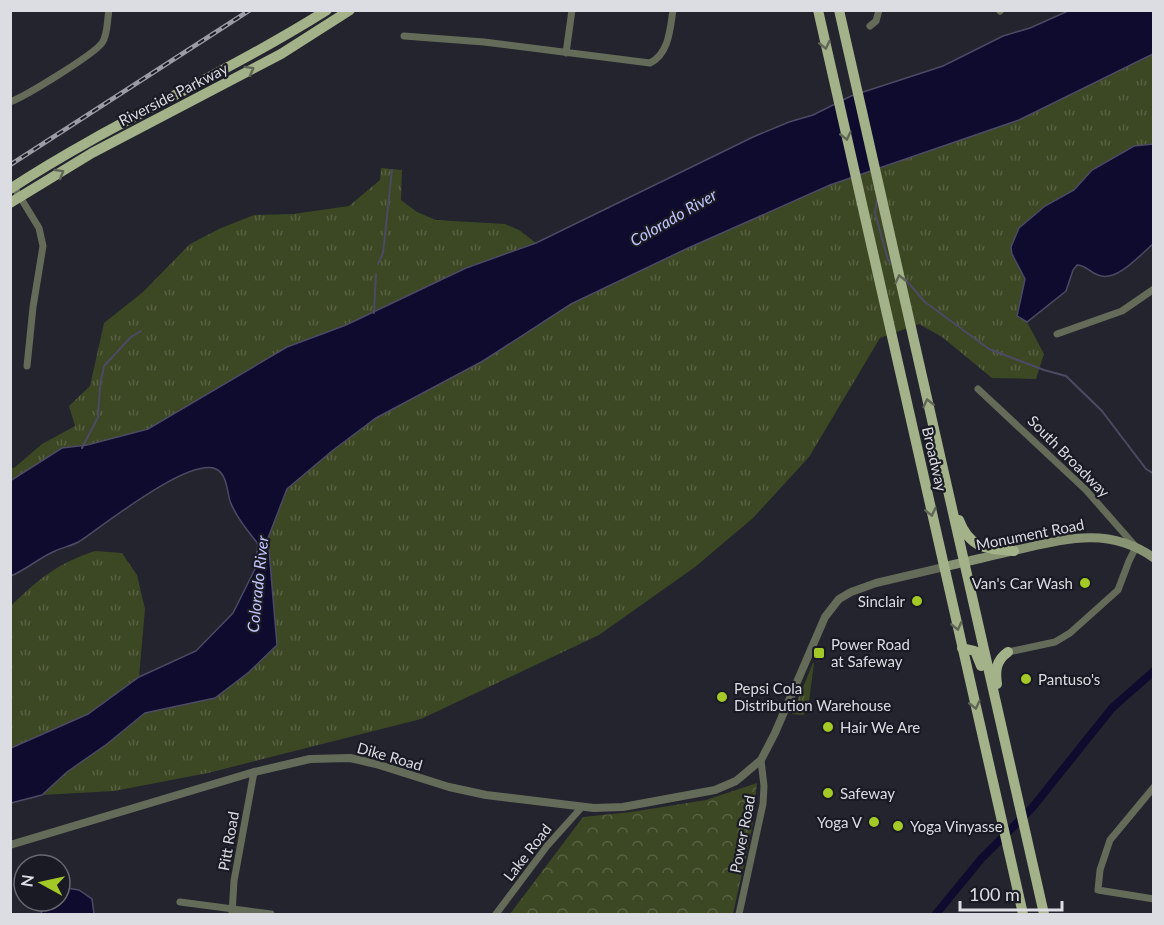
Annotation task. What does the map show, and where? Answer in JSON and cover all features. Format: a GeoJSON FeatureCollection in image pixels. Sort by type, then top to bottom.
{"type":"FeatureCollection","features":[{"type":"Feature","properties":{"kind":"main road","name":"Riverside Parkway"},"geometry":{"type":"LineString","coordinates":[[12,188],[117,125],[239,63],[327,10]]}},
{"type":"Feature","properties":{"kind":"main road","name":"Riverside Parkway"},"geometry":{"type":"LineString","coordinates":[[10,203],[92,153],[281,54],[350,10]]}},
{"type":"Feature","properties":{"kind":"main road","name":"Broadway"},"geometry":{"type":"LineString","coordinates":[[818,12],[1023,915]]}},
{"type":"Feature","properties":{"kind":"main road","name":"Broadway"},"geometry":{"type":"LineString","coordinates":[[840,12],[1044,915]]}},
{"type":"Feature","properties":{"kind":"main road"},"geometry":{"type":"LineString","coordinates":[[946,485],[963,529],[970,540],[988,549],[1014,551]]}},
{"type":"Feature","properties":{"kind":"main road","name":"Monument Road"},"geometry":{"type":"LineString","coordinates":[[944,567],[1081,537],[1115,540],[1136,547],[1154,558]]}},
{"type":"Feature","properties":{"kind":"main road"},"geometry":{"type":"LineString","coordinates":[[976,618],[987,646],[996,652],[1008,652]]}},
{"type":"Feature","properties":{"kind":"main road"},"geometry":{"type":"LineString","coordinates":[[962,648],[971,649],[977,655],[1001,729]]}},
{"type":"Feature","properties":{"kind":"main road"},"geometry":{"type":"LineString","coordinates":[[1001,729],[996,671],[999,662],[1008,652]]}},
{"type":"Feature","properties":{"kind":"street"},"geometry":{"type":"LineString","coordinates":[[10,102],[65,70],[102,43],[109,10]]}},
{"type":"Feature","properties":{"kind":"street"},"geometry":{"type":"LineString","coordinates":[[566,53],[572,10]]}},
{"type":"Feature","properties":{"kind":"street"},"geometry":{"type":"LineString","coordinates":[[404,36],[484,42],[650,63],[659,57],[667,42],[673,10]]}},
{"type":"Feature","properties":{"kind":"street"},"geometry":{"type":"LineString","coordinates":[[870,26],[876,21],[879,10]]}},
{"type":"Feature","properties":{"kind":"street"},"geometry":{"type":"LineString","coordinates":[[12,188],[39,228],[43,246],[33,307],[27,366]]}},
{"type":"Feature","properties":{"kind":"street"},"geometry":{"type":"LineString","coordinates":[[1057,334],[1122,311],[1154,290]]}},
{"type":"Feature","properties":{"kind":"street","name":"South Broadway"},"geometry":{"type":"LineString","coordinates":[[978,389],[1079,483],[1136,547]]}},
{"type":"Feature","properties":{"kind":"street"},"geometry":{"type":"LineString","coordinates":[[1008,652],[1055,642],[1070,633],[1118,590],[1136,547]]}},
{"type":"Feature","properties":{"kind":"street"},"geometry":{"type":"LineString","coordinates":[[761,760],[829,609],[845,595],[858,589],[944,567]]}},
{"type":"Feature","properties":{"kind":"street","name":"Dike Road"},"geometry":{"type":"LineString","coordinates":[[10,845],[254,772],[310,759],[350,758],[449,787],[486,795],[581,808],[623,807],[709,791],[736,781],[761,760]]}},
{"type":"Feature","properties":{"kind":"street","name":"Power Road"},"geometry":{"type":"LineString","coordinates":[[739,915],[764,804],[761,760]]}},
{"type":"Feature","properties":{"kind":"street","name":"Pitt Road"},"geometry":{"type":"LineString","coordinates":[[232,912],[234,881],[254,772]]}},
{"type":"Feature","properties":{"kind":"street"},"geometry":{"type":"LineString","coordinates":[[1154,787],[1110,840],[1100,870],[1098,890],[1154,899]]}},
{"type":"Feature","properties":{"kind":"street","name":"Lake Road"},"geometry":{"type":"LineString","coordinates":[[496,915],[547,846],[581,808]]}},
{"type":"Feature","properties":{"kind":"street"},"geometry":{"type":"LineString","coordinates":[[180,902],[232,912],[271,915]]}},
{"type":"Feature","properties":{"kind":"green space"},"geometry":{"type":"Polygon","coordinates":[[[1153,54],[1153,144],[1134,146],[1092,170],[1074,190],[1045,206],[1012,254],[1025,279],[1017,316],[1027,322],[1044,354],[1036,379],[992,378],[942,337],[919,324],[880,338],[809,457],[753,518],[695,567],[599,635],[421,719],[208,773],[114,791],[42,795],[67,772],[145,713],[215,698],[277,645],[268,538],[287,489],[376,418],[483,361],[571,304],[686,249],[830,185],[1019,120],[1153,54]]]}},
{"type":"Feature","properties":{"kind":"green space"},"geometry":{"type":"Polygon","coordinates":[[[381,168],[402,170],[401,200],[417,212],[436,220],[505,224],[519,230],[536,243],[466,268],[346,325],[287,347],[148,429],[87,445],[62,448],[11,481],[10,467],[14,468],[42,444],[75,426],[69,406],[90,386],[104,323],[143,292],[190,244],[254,215],[293,214],[349,206],[380,180],[381,168]]]}},
{"type":"Feature","properties":{"kind":"green space"},"geometry":{"type":"Polygon","coordinates":[[[95,551],[122,553],[137,575],[145,609],[139,677],[88,714],[11,748],[11,606],[49,573],[95,551]]]}},
{"type":"Feature","properties":{"kind":"green space"},"geometry":{"type":"Polygon","coordinates":[[[813,663],[808,709],[803,715],[792,714],[813,663]]]}},
{"type":"Feature","properties":{"kind":"green space"},"geometry":{"type":"Polygon","coordinates":[[[757,783],[752,828],[733,914],[510,914],[583,817],[706,800],[757,783]]]}},
{"type":"Feature","properties":{"kind":"water","name":"Colorado River"},"geometry":{"type":"Polygon","coordinates":[[[1068,11],[1153,11],[1153,54],[1019,120],[830,185],[686,249],[571,304],[483,361],[376,418],[287,489],[268,538],[277,645],[249,672],[215,698],[145,713],[67,772],[42,795],[11,803],[11,748],[88,714],[139,677],[196,651],[233,613],[255,569],[258,544],[242,524],[233,507],[220,471],[203,468],[167,482],[80,541],[49,554],[11,576],[10,481],[62,448],[87,445],[148,429],[287,347],[346,325],[466,268],[536,243],[753,137],[813,115],[851,96],[943,66],[1003,36],[1030,28],[1068,11]]]}},
{"type":"Feature","properties":{"kind":"water"},"geometry":{"type":"Polygon","coordinates":[[[1153,144],[1153,244],[1127,267],[1112,275],[1098,275],[1077,265],[1066,291],[1027,322],[1017,316],[1025,279],[1012,254],[1011,247],[1019,228],[1045,206],[1074,190],[1092,170],[1134,146],[1153,144]]]}},
{"type":"Feature","properties":{"kind":"water"},"geometry":{"type":"Polygon","coordinates":[[[72,889],[79,890],[92,899],[94,914],[41,914],[72,913],[72,889]]]}},
{"type":"Feature","properties":{"kind":"waterway"},"geometry":{"type":"LineString","coordinates":[[378,264],[383,253],[392,170]]}},
{"type":"Feature","properties":{"kind":"waterway"},"geometry":{"type":"LineString","coordinates":[[877,200],[875,213],[888,260],[893,265]]}},
{"type":"Feature","properties":{"kind":"waterway"},"geometry":{"type":"LineString","coordinates":[[374,313],[376,274]]}},
{"type":"Feature","properties":{"kind":"waterway"},"geometry":{"type":"LineString","coordinates":[[905,279],[925,302],[989,349],[1066,376],[1102,411],[1146,469],[1154,474]]}},
{"type":"Feature","properties":{"kind":"waterway"},"geometry":{"type":"LineString","coordinates":[[82,448],[98,417],[104,366],[131,337],[141,331]]}},
{"type":"Feature","properties":{"kind":"waterway"},"geometry":{"type":"LineString","coordinates":[[936,914],[981,859],[1032,808],[1112,708],[1154,671]]}},
{"type":"Feature","properties":{"kind":"railway"},"geometry":{"type":"LineString","coordinates":[[10,165],[250,10]]}},
{"type":"Feature","properties":{"kind":"place","name":"Van's Car Wash"},"geometry":{"type":"Point","coordinates":[1085,583]}},
{"type":"Feature","properties":{"kind":"place","name":"Sinclair"},"geometry":{"type":"Point","coordinates":[917,601]}},
{"type":"Feature","properties":{"kind":"place","name":"Power Road at Safeway"},"geometry":{"type":"Point","coordinates":[819,653]}},
{"type":"Feature","properties":{"kind":"place","name":"Pantuso's"},"geometry":{"type":"Point","coordinates":[1026,679]}},
{"type":"Feature","properties":{"kind":"place","name":"Pepsi Cola Distribution Warehouse"},"geometry":{"type":"Point","coordinates":[722,697]}},
{"type":"Feature","properties":{"kind":"place","name":"Hair We Are"},"geometry":{"type":"Point","coordinates":[828,727]}},
{"type":"Feature","properties":{"kind":"place","name":"Safeway"},"geometry":{"type":"Point","coordinates":[828,793]}},
{"type":"Feature","properties":{"kind":"place","name":"Yoga V"},"geometry":{"type":"Point","coordinates":[874,822]}},
{"type":"Feature","properties":{"kind":"place","name":"Yoga Vinyasse"},"geometry":{"type":"Point","coordinates":[898,826]}}]}
